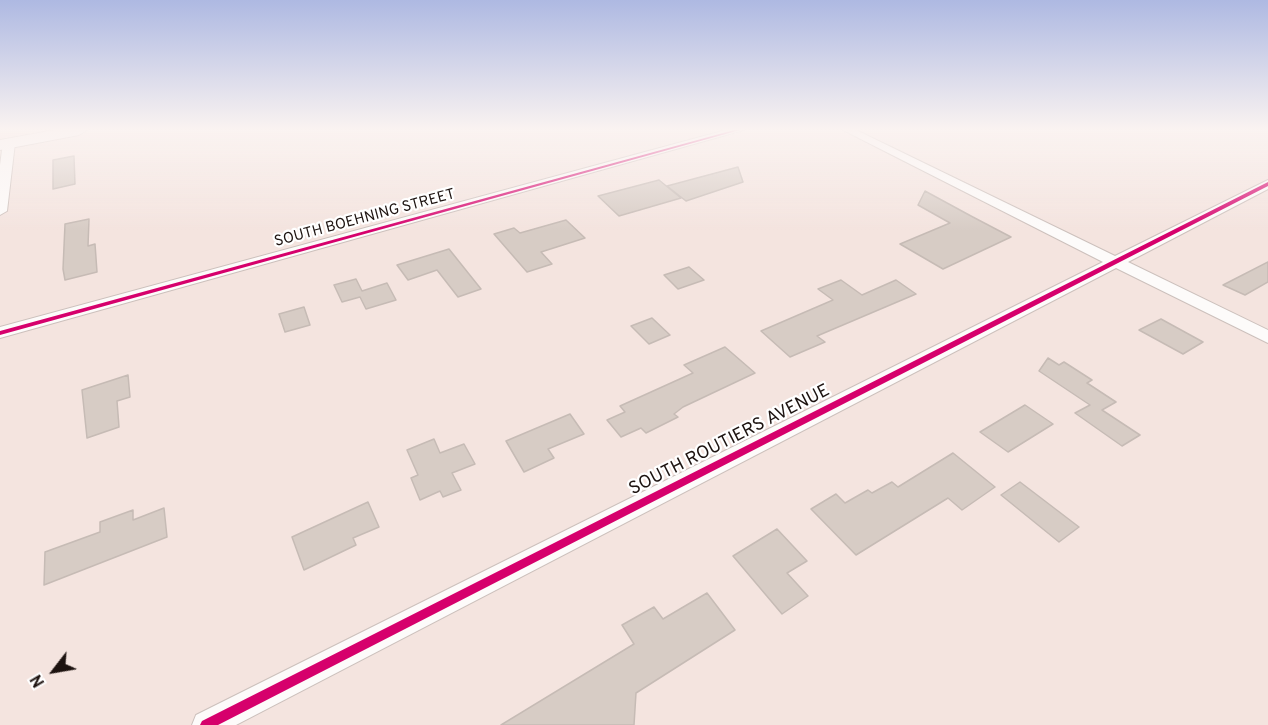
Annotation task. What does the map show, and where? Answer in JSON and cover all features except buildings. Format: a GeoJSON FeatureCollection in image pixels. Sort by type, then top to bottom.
{"type":"FeatureCollection","features":[{"type":"Feature","properties":{"kind":"street"},"geometry":{"type":"LineString","coordinates":[[0,211],[3,164]]}},
{"type":"Feature","properties":{"kind":"street","name":"SOUTH BOEHNING STREET"},"geometry":{"type":"LineString","coordinates":[[0,333],[615,164]]}},
{"type":"Feature","properties":{"kind":"street"},"geometry":{"type":"LineString","coordinates":[[917,164],[1268,337]]}},
{"type":"Feature","properties":{"kind":"street","name":"SOUTH ROUTIERS AVENUE"},"geometry":{"type":"LineString","coordinates":[[206,725],[1268,184]]}},
{"type":"Feature","properties":{"kind":"cycle path"},"geometry":{"type":"LineString","coordinates":[[0,333],[615,164]]}},
{"type":"Feature","properties":{"kind":"cycle path"},"geometry":{"type":"LineString","coordinates":[[206,725],[1268,184]]}}]}
